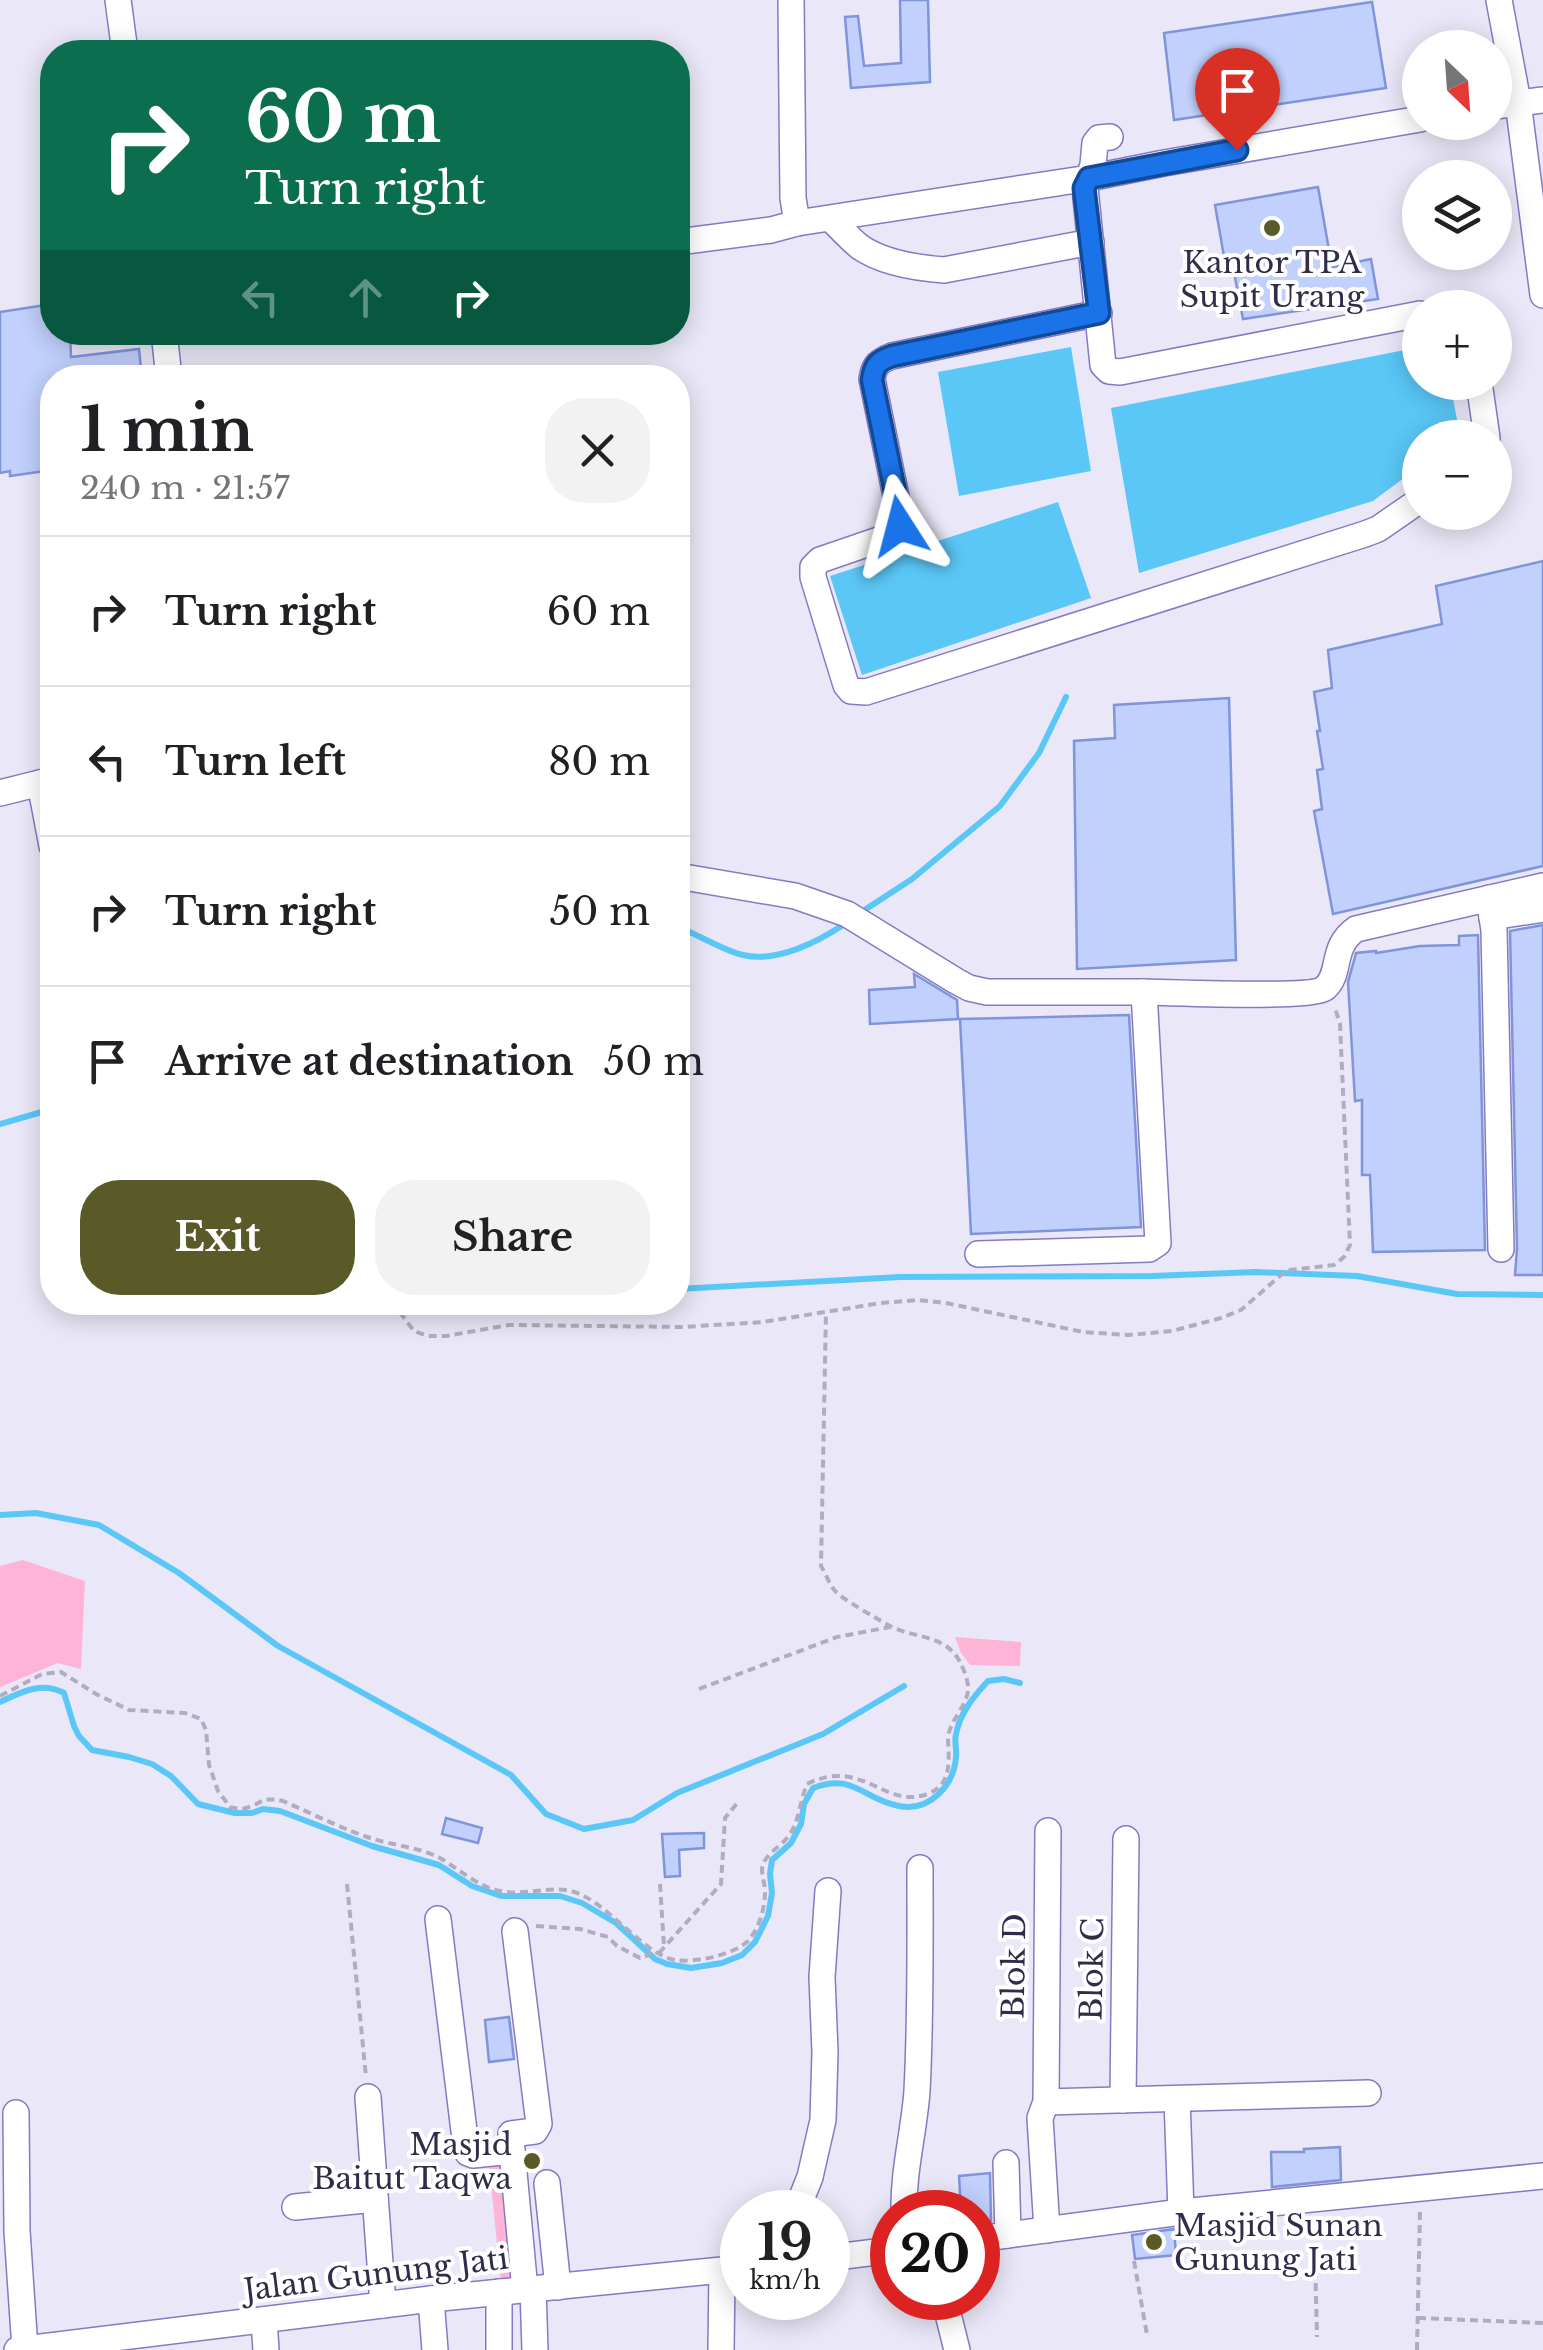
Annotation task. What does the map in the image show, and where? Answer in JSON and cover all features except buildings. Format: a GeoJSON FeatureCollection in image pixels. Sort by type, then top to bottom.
{"type":"FeatureCollection","features":[{"type":"Feature","properties":{"kind":"street"},"geometry":{"type":"LineString","coordinates":[[118,0],[123,40]]}},
{"type":"Feature","properties":{"kind":"street"},"geometry":{"type":"LineString","coordinates":[[791,0],[793,198],[797,223]]}},
{"type":"Feature","properties":{"kind":"street"},"geometry":{"type":"LineString","coordinates":[[1498,0],[1519,102],[1543,295]]}},
{"type":"Feature","properties":{"kind":"street"},"geometry":{"type":"LineString","coordinates":[[690,240],[1089,178],[1402,122]]}},
{"type":"Feature","properties":{"kind":"street"},"geometry":{"type":"LineString","coordinates":[[1110,137],[1099,138],[1095,143],[1093,165],[1084,188],[1103,365],[1110,371],[1402,317]]}},
{"type":"Feature","properties":{"kind":"street"},"geometry":{"type":"LineString","coordinates":[[831,219],[860,247],[925,269],[944,270],[1091,242]]}},
{"type":"Feature","properties":{"kind":"street"},"geometry":{"type":"LineString","coordinates":[[1099,313],[892,356],[880,360],[873,368],[872,380],[900,526],[893,535],[820,560],[813,577],[851,691],[866,692],[1365,534],[1402,512]]}},
{"type":"Feature","properties":{"kind":"street"},"geometry":{"type":"LineString","coordinates":[[0,792],[40,782]]}},
{"type":"Feature","properties":{"kind":"street"},"geometry":{"type":"LineString","coordinates":[[690,878],[795,896],[855,919],[969,988],[987,992],[1316,991],[1325,988],[1342,940],[1356,929],[1490,908],[1543,909]]}},
{"type":"Feature","properties":{"kind":"street"},"geometry":{"type":"LineString","coordinates":[[1490,908],[1543,886]]}},
{"type":"Feature","properties":{"kind":"street"},"geometry":{"type":"LineString","coordinates":[[1490,908],[1501,1249]]}},
{"type":"Feature","properties":{"kind":"street"},"geometry":{"type":"LineString","coordinates":[[978,1254],[1150,1249],[1158,1242],[1144,992]]}},
{"type":"Feature","properties":{"kind":"street","name":"Blok D"},"geometry":{"type":"LineString","coordinates":[[1047,2230],[1040,2118],[1046,2102],[1048,1831]]}},
{"type":"Feature","properties":{"kind":"street","name":"Blok C"},"geometry":{"type":"LineString","coordinates":[[1123,2100],[1126,1839]]}},
{"type":"Feature","properties":{"kind":"street"},"geometry":{"type":"LineString","coordinates":[[904,2190],[917,2077],[920,1868]]}},
{"type":"Feature","properties":{"kind":"street"},"geometry":{"type":"LineString","coordinates":[[805,2190],[823,2120],[822,1977],[828,1891]]}},
{"type":"Feature","properties":{"kind":"street"},"geometry":{"type":"LineString","coordinates":[[438,1919],[466,2147],[474,2156],[512,2151]]}},
{"type":"Feature","properties":{"kind":"street"},"geometry":{"type":"LineString","coordinates":[[516,1932],[539,2124],[535,2130],[511,2134],[535,2350]]}},
{"type":"Feature","properties":{"kind":"street"},"geometry":{"type":"LineString","coordinates":[[1046,2102],[1368,2093]]}},
{"type":"Feature","properties":{"kind":"street"},"geometry":{"type":"LineString","coordinates":[[368,2097],[383,2305]]}},
{"type":"Feature","properties":{"kind":"street"},"geometry":{"type":"LineString","coordinates":[[1177,2099],[1181,2212]]}},
{"type":"Feature","properties":{"kind":"street"},"geometry":{"type":"LineString","coordinates":[[16,2113],[16,2231],[25,2349]]}},
{"type":"Feature","properties":{"kind":"street"},"geometry":{"type":"LineString","coordinates":[[1006,2163],[1008,2235]]}},
{"type":"Feature","properties":{"kind":"street"},"geometry":{"type":"LineString","coordinates":[[1000,2236],[1181,2212],[1543,2176]]}},
{"type":"Feature","properties":{"kind":"street"},"geometry":{"type":"LineString","coordinates":[[499,2350],[529,2289],[547,2183]]}},
{"type":"Feature","properties":{"kind":"street"},"geometry":{"type":"LineString","coordinates":[[295,2207],[375,2199]]}},
{"type":"Feature","properties":{"kind":"street","name":"Jalan Gunung Jati"},"geometry":{"type":"LineString","coordinates":[[17,2350],[110,2345],[431,2299],[720,2271]]}},
{"type":"Feature","properties":{"kind":"street"},"geometry":{"type":"LineString","coordinates":[[431,2299],[435,2350]]}},
{"type":"Feature","properties":{"kind":"street"},"geometry":{"type":"LineString","coordinates":[[264,2320],[266,2350]]}},
{"type":"Feature","properties":{"kind":"street"},"geometry":{"type":"LineString","coordinates":[[721,2350],[725,2320]]}},
{"type":"Feature","properties":{"kind":"street"},"geometry":{"type":"LineString","coordinates":[[950,2320],[957,2350]]}},
{"type":"Feature","properties":{"kind":"path"},"geometry":{"type":"LineString","coordinates":[[402,1315],[414,1331],[428,1336],[496,1325],[682,1327],[763,1322],[918,1300],[1083,1332],[1128,1335],[1172,1331],[1221,1318],[1241,1310],[1290,1270],[1334,1265],[1350,1245],[1340,1024],[1325,988]]}},
{"type":"Feature","properties":{"kind":"path"},"geometry":{"type":"LineString","coordinates":[[0,1696],[42,1674],[61,1672],[130,1710],[184,1713],[200,1720],[206,1730],[208,1765],[230,1807],[245,1808],[273,1799],[283,1801],[370,1838],[438,1857],[497,1891],[520,1893],[539,1889],[580,1894],[604,1908],[653,1952],[664,1957],[680,1961],[721,1955],[747,1942],[760,1921],[766,1858],[788,1837],[797,1821],[807,1784],[832,1775],[860,1778],[902,1797],[933,1792],[946,1780],[948,1735],[968,1692],[955,1652],[938,1641],[890,1627],[836,1592],[821,1566],[826,1312]]}},
{"type":"Feature","properties":{"kind":"path"},"geometry":{"type":"LineString","coordinates":[[699,1689],[836,1637],[890,1627]]}},
{"type":"Feature","properties":{"kind":"path"},"geometry":{"type":"LineString","coordinates":[[516,1932],[520,1925],[580,1928],[608,1937],[640,1958],[664,1947],[721,1884],[725,1818],[738,1802]]}},
{"type":"Feature","properties":{"kind":"path"},"geometry":{"type":"LineString","coordinates":[[347,1884],[368,2097]]}},
{"type":"Feature","properties":{"kind":"path"},"geometry":{"type":"LineString","coordinates":[[660,1884],[664,1947]]}},
{"type":"Feature","properties":{"kind":"path"},"geometry":{"type":"LineString","coordinates":[[1417,2350],[1420,2190]]}},
{"type":"Feature","properties":{"kind":"path"},"geometry":{"type":"LineString","coordinates":[[1314,2198],[1316,2337]]}},
{"type":"Feature","properties":{"kind":"path"},"geometry":{"type":"LineString","coordinates":[[1134,2261],[1147,2334]]}},
{"type":"Feature","properties":{"kind":"path"},"geometry":{"type":"LineString","coordinates":[[1418,2318],[1543,2323]]}},
{"type":"Feature","properties":{"kind":"shaded area"},"geometry":{"type":"Polygon","coordinates":[[[23,1560],[85,1581],[81,1669],[58,1663],[0,1687],[0,1566],[23,1560]]]}},
{"type":"Feature","properties":{"kind":"shaded area"},"geometry":{"type":"Polygon","coordinates":[[[955,1637],[1021,1642],[1020,1666],[970,1665],[955,1637]]]}},
{"type":"Feature","properties":{"kind":"shaded area"},"geometry":{"type":"Polygon","coordinates":[[[505,2162],[518,2283],[501,2284],[489,2164],[505,2162]]]}},
{"type":"Feature","properties":{"kind":"water"},"geometry":{"type":"Polygon","coordinates":[[[1071,347],[1091,471],[959,496],[938,372],[1071,347]]]}},
{"type":"Feature","properties":{"kind":"water"},"geometry":{"type":"Polygon","coordinates":[[[1402,351],[1402,400],[1453,400],[1457,420],[1402,420],[1402,479],[1373,501],[1139,573],[1111,408],[1402,351]]]}},
{"type":"Feature","properties":{"kind":"water"},"geometry":{"type":"Polygon","coordinates":[[[1058,502],[1091,598],[862,675],[830,576],[1058,502]]]}},
{"type":"Feature","properties":{"kind":"waterway"},"geometry":{"type":"LineString","coordinates":[[860,913],[912,879],[1000,806],[1039,753],[1066,697]]}},
{"type":"Feature","properties":{"kind":"waterway"},"geometry":{"type":"LineString","coordinates":[[690,933],[728,950],[756,957],[797,949],[846,923]]}},
{"type":"Feature","properties":{"kind":"waterway"},"geometry":{"type":"LineString","coordinates":[[0,1124],[40,1112]]}},
{"type":"Feature","properties":{"kind":"waterway"},"geometry":{"type":"LineString","coordinates":[[690,1288],[900,1277],[1256,1272],[1357,1276],[1457,1294],[1543,1295]]}},
{"type":"Feature","properties":{"kind":"waterway"},"geometry":{"type":"LineString","coordinates":[[0,1515],[36,1513],[99,1525],[179,1573],[278,1646],[511,1775],[546,1814],[584,1829],[633,1820],[677,1793],[823,1734],[904,1686]]}},
{"type":"Feature","properties":{"kind":"waterway"},"geometry":{"type":"LineString","coordinates":[[0,1702],[32,1689],[64,1693],[74,1726],[92,1750],[152,1764],[171,1776],[198,1804],[235,1813],[280,1811],[372,1846],[439,1865],[472,1886],[501,1896],[560,1896],[582,1903],[616,1923],[655,1959],[691,1968],[742,1955],[755,1942],[768,1916],[772,1860],[791,1843],[813,1788],[849,1785],[899,1806],[930,1801],[951,1777],[958,1726],[973,1699],[988,1681],[1020,1683]]}},
{"type":"Feature","properties":{"kind":"place","name":"Kantor TPA Supit Urang"},"geometry":{"type":"Point","coordinates":[1272,228]}},
{"type":"Feature","properties":{"kind":"place","name":"Masjid Baitut Taqwa"},"geometry":{"type":"Point","coordinates":[532,2161]}},
{"type":"Feature","properties":{"kind":"place","name":"Masjid Sunan Gunung Jati"},"geometry":{"type":"Point","coordinates":[1154,2242]}},
{"type":"Feature","properties":{"kind":"route"},"geometry":{"type":"LineString","coordinates":[[900,526],[872,380],[873,368],[880,360],[1099,313],[1084,188],[1089,178],[1237,150]]}}]}
